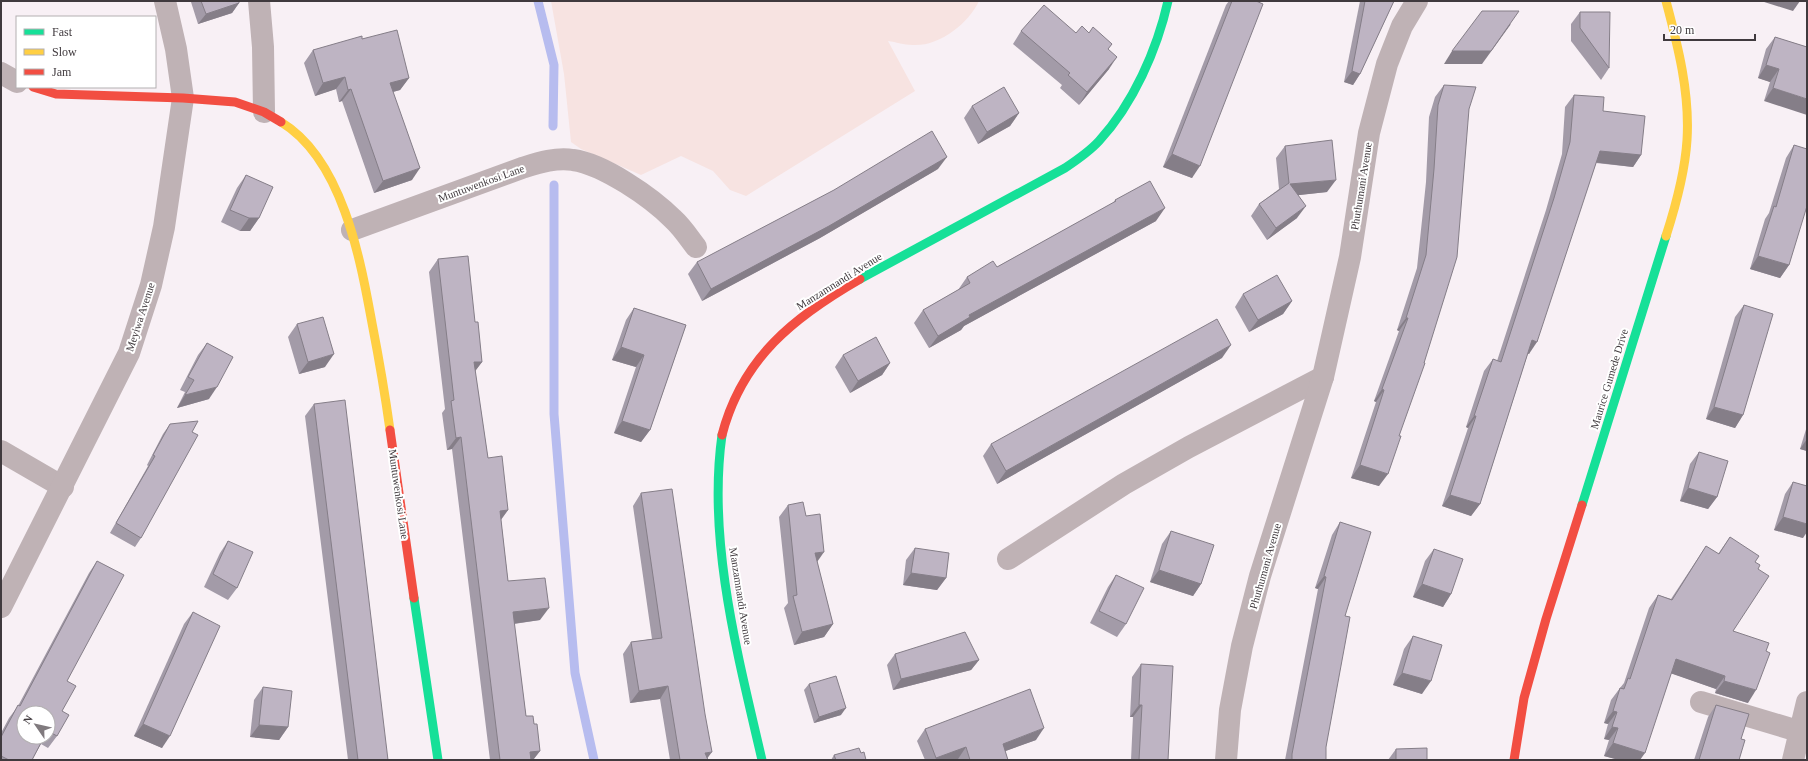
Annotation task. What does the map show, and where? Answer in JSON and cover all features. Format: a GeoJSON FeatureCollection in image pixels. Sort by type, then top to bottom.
{"type":"FeatureCollection","features":[{"type":"Feature","properties":{"kind":"street","name":"Meyiwa Avenue"},"geometry":{"type":"LineString","coordinates":[[1,607],[63,487],[129,353],[151,285],[164,228],[183,98],[176,49],[165,1]]}},
{"type":"Feature","properties":{"kind":"street"},"geometry":{"type":"LineString","coordinates":[[259,1],[263,47],[264,112]]}},
{"type":"Feature","properties":{"kind":"street","name":"Manzamnandi Avenue"},"geometry":{"type":"LineString","coordinates":[[762,760],[739,661],[719,539],[717,487],[721,443],[729,412],[740,386],[759,357],[776,339],[809,311],[862,279],[1065,168],[1086,154],[1104,136],[1122,111],[1148,61],[1168,1]]}},
{"type":"Feature","properties":{"kind":"street","name":"Phuthumani Avenue"},"geometry":{"type":"LineString","coordinates":[[1226,760],[1230,710],[1242,646],[1260,576],[1323,377],[1350,257],[1371,125],[1387,64],[1402,26],[1417,1]]}},
{"type":"Feature","properties":{"kind":"street","name":"Maurice Gumede Drive"},"geometry":{"type":"LineString","coordinates":[[1514,760],[1524,698],[1546,619],[1676,204],[1687,140],[1685,95],[1674,28],[1666,1]]}},
{"type":"Feature","properties":{"kind":"street"},"geometry":{"type":"LineString","coordinates":[[1,73],[16,81]]}},
{"type":"Feature","properties":{"kind":"street","name":"Muntuwenkosi Lane"},"geometry":{"type":"LineString","coordinates":[[36,88],[56,94],[183,98],[235,102],[264,112],[294,130],[317,156],[335,189],[352,230],[362,267],[382,376],[438,760]]}},
{"type":"Feature","properties":{"kind":"street","name":"Muntuwenkosi Lane"},"geometry":{"type":"LineString","coordinates":[[352,230],[544,161],[572,159],[596,166],[651,200],[673,219],[696,247]]}},
{"type":"Feature","properties":{"kind":"street"},"geometry":{"type":"LineString","coordinates":[[1008,559],[1124,484],[1189,447],[1323,377]]}},
{"type":"Feature","properties":{"kind":"street"},"geometry":{"type":"LineString","coordinates":[[1,451],[63,487]]}},
{"type":"Feature","properties":{"kind":"street"},"geometry":{"type":"LineString","coordinates":[[1701,702],[1798,731]]}},
{"type":"Feature","properties":{"kind":"street"},"geometry":{"type":"LineString","coordinates":[[1793,760],[1798,731],[1807,702]]}},
{"type":"Feature","properties":{"kind":"shaded area"},"geometry":{"type":"Polygon","coordinates":[[[551,1],[979,1],[968,18],[960,26],[942,38],[922,45],[909,45],[888,41],[915,91],[746,196],[730,190],[713,171],[681,156],[641,175],[581,149],[571,142],[564,74],[551,1]]]}},
{"type":"Feature","properties":{"kind":"building"},"geometry":{"type":"Polygon","coordinates":[[[201,1],[239,1],[239,3],[206,14],[201,1]]]}},
{"type":"Feature","properties":{"kind":"building"},"geometry":{"type":"Polygon","coordinates":[[[1232,1],[1256,1],[1263,4],[1200,166],[1172,154],[1232,1]]]}},
{"type":"Feature","properties":{"kind":"building"},"geometry":{"type":"Polygon","coordinates":[[[1365,1],[1394,1],[1360,74],[1352,71],[1365,1]]]}},
{"type":"Feature","properties":{"kind":"building"},"geometry":{"type":"Polygon","coordinates":[[[1044,5],[1076,33],[1082,26],[1089,33],[1093,27],[1112,44],[1108,49],[1117,57],[1087,92],[1068,75],[1070,73],[1021,31],[1044,5]]]}},
{"type":"Feature","properties":{"kind":"building"},"geometry":{"type":"Polygon","coordinates":[[[1482,11],[1519,11],[1491,51],[1452,51],[1482,11]]]}},
{"type":"Feature","properties":{"kind":"building"},"geometry":{"type":"Polygon","coordinates":[[[1580,12],[1610,12],[1609,68],[1580,28],[1580,12]]]}},
{"type":"Feature","properties":{"kind":"building"},"geometry":{"type":"Polygon","coordinates":[[[397,30],[409,78],[390,83],[420,168],[383,181],[351,89],[348,90],[345,77],[323,83],[313,50],[362,36],[362,39],[397,30]]]}},
{"type":"Feature","properties":{"kind":"building"},"geometry":{"type":"Polygon","coordinates":[[[1775,37],[1807,47],[1807,99],[1773,88],[1779,69],[1766,65],[1775,37]]]}},
{"type":"Feature","properties":{"kind":"building"},"geometry":{"type":"Polygon","coordinates":[[[1444,85],[1476,87],[1469,109],[1457,257],[1425,363],[1399,436],[1401,436],[1388,474],[1360,465],[1384,390],[1382,389],[1408,318],[1406,318],[1426,255],[1438,105],[1444,85]]]}},
{"type":"Feature","properties":{"kind":"building"},"geometry":{"type":"Polygon","coordinates":[[[1004,87],[1019,113],[987,132],[972,106],[1004,87]]]}},
{"type":"Feature","properties":{"kind":"building"},"geometry":{"type":"Polygon","coordinates":[[[1574,95],[1604,97],[1603,111],[1645,116],[1641,155],[1600,151],[1537,342],[1532,340],[1480,504],[1450,495],[1493,359],[1501,362],[1554,198],[1570,142],[1574,95]]]}},
{"type":"Feature","properties":{"kind":"building"},"geometry":{"type":"Polygon","coordinates":[[[932,131],[947,157],[829,226],[711,289],[697,262],[834,190],[932,131]]]}},
{"type":"Feature","properties":{"kind":"building"},"geometry":{"type":"Polygon","coordinates":[[[1332,140],[1336,180],[1290,184],[1306,206],[1276,228],[1259,204],[1289,183],[1285,146],[1332,140]]]}},
{"type":"Feature","properties":{"kind":"building"},"geometry":{"type":"Polygon","coordinates":[[[1794,145],[1807,149],[1807,206],[1789,265],[1758,256],[1774,206],[1776,207],[1794,145]]]}},
{"type":"Feature","properties":{"kind":"building"},"geometry":{"type":"Polygon","coordinates":[[[246,175],[273,187],[259,218],[249,218],[230,210],[246,175]]]}},
{"type":"Feature","properties":{"kind":"building"},"geometry":{"type":"Polygon","coordinates":[[[1150,181],[1165,208],[969,315],[970,317],[938,336],[923,310],[970,283],[967,277],[993,261],[997,267],[1150,181]]]}},
{"type":"Feature","properties":{"kind":"building"},"geometry":{"type":"Polygon","coordinates":[[[468,256],[475,322],[478,322],[482,362],[474,362],[488,458],[502,456],[508,510],[500,511],[508,581],[545,578],[549,608],[513,612],[526,716],[533,716],[534,724],[537,724],[540,751],[530,752],[531,760],[500,760],[461,437],[456,438],[451,401],[454,400],[438,259],[468,256]]]}},
{"type":"Feature","properties":{"kind":"building"},"geometry":{"type":"Polygon","coordinates":[[[1277,275],[1292,301],[1258,320],[1243,294],[1277,275]]]}},
{"type":"Feature","properties":{"kind":"building"},"geometry":{"type":"Polygon","coordinates":[[[1744,305],[1773,314],[1743,415],[1714,407],[1744,305]]]}},
{"type":"Feature","properties":{"kind":"building"},"geometry":{"type":"Polygon","coordinates":[[[634,308],[686,325],[650,430],[622,421],[644,355],[621,347],[634,308]]]}},
{"type":"Feature","properties":{"kind":"building"},"geometry":{"type":"Polygon","coordinates":[[[323,317],[334,354],[308,362],[297,324],[323,317]]]}},
{"type":"Feature","properties":{"kind":"building"},"geometry":{"type":"Polygon","coordinates":[[[1217,319],[1231,345],[1006,471],[991,444],[1217,319]]]}},
{"type":"Feature","properties":{"kind":"building"},"geometry":{"type":"Polygon","coordinates":[[[876,337],[890,363],[858,381],[843,355],[876,337]]]}},
{"type":"Feature","properties":{"kind":"building"},"geometry":{"type":"Polygon","coordinates":[[[207,343],[233,357],[217,387],[185,395],[194,380],[188,377],[207,343]]]}},
{"type":"Feature","properties":{"kind":"building"},"geometry":{"type":"Polygon","coordinates":[[[345,400],[388,760],[358,760],[314,404],[345,400]]]}},
{"type":"Feature","properties":{"kind":"building"},"geometry":{"type":"Polygon","coordinates":[[[198,421],[192,432],[198,435],[141,538],[116,523],[155,456],[153,455],[170,424],[198,421]]]}},
{"type":"Feature","properties":{"kind":"building"},"geometry":{"type":"Polygon","coordinates":[[[1699,452],[1728,461],[1717,497],[1688,488],[1699,452]]]}},
{"type":"Feature","properties":{"kind":"building"},"geometry":{"type":"Polygon","coordinates":[[[1793,482],[1807,486],[1807,524],[1783,517],[1793,482]]]}},
{"type":"Feature","properties":{"kind":"building"},"geometry":{"type":"Polygon","coordinates":[[[672,489],[705,714],[712,752],[705,753],[708,760],[680,760],[668,686],[639,691],[631,642],[662,638],[641,493],[672,489]]]}},
{"type":"Feature","properties":{"kind":"building"},"geometry":{"type":"Polygon","coordinates":[[[803,502],[806,516],[820,514],[824,552],[815,553],[833,624],[802,632],[793,596],[797,595],[788,505],[803,502]]]}},
{"type":"Feature","properties":{"kind":"building"},"geometry":{"type":"Polygon","coordinates":[[[1340,522],[1371,532],[1345,616],[1350,617],[1326,747],[1326,760],[1292,760],[1326,577],[1324,576],[1340,522]]]}},
{"type":"Feature","properties":{"kind":"building"},"geometry":{"type":"Polygon","coordinates":[[[1171,531],[1214,545],[1201,584],[1159,570],[1171,531]]]}},
{"type":"Feature","properties":{"kind":"building"},"geometry":{"type":"Polygon","coordinates":[[[1730,537],[1759,556],[1755,562],[1760,565],[1758,569],[1769,576],[1733,631],[1769,643],[1766,651],[1770,653],[1756,690],[1724,681],[1725,676],[1676,659],[1645,753],[1613,743],[1618,728],[1612,727],[1617,712],[1613,711],[1620,688],[1624,689],[1628,678],[1630,679],[1658,595],[1672,600],[1706,546],[1719,554],[1730,537]]]}},
{"type":"Feature","properties":{"kind":"building"},"geometry":{"type":"Polygon","coordinates":[[[228,541],[253,552],[237,588],[213,574],[228,541]]]}},
{"type":"Feature","properties":{"kind":"building"},"geometry":{"type":"Polygon","coordinates":[[[915,548],[949,553],[946,578],[911,573],[915,548]]]}},
{"type":"Feature","properties":{"kind":"building"},"geometry":{"type":"Polygon","coordinates":[[[1434,549],[1463,559],[1451,594],[1422,584],[1434,549]]]}},
{"type":"Feature","properties":{"kind":"building"},"geometry":{"type":"Polygon","coordinates":[[[97,561],[124,575],[67,681],[76,686],[62,711],[69,715],[57,736],[56,705],[21,705],[97,561]]]}},
{"type":"Feature","properties":{"kind":"building"},"geometry":{"type":"Polygon","coordinates":[[[1116,575],[1144,588],[1126,624],[1099,611],[1116,575]]]}},
{"type":"Feature","properties":{"kind":"building"},"geometry":{"type":"Polygon","coordinates":[[[193,612],[220,626],[170,736],[143,724],[193,612]]]}},
{"type":"Feature","properties":{"kind":"building"},"geometry":{"type":"Polygon","coordinates":[[[965,632],[979,660],[901,679],[895,654],[965,632]]]}},
{"type":"Feature","properties":{"kind":"building"},"geometry":{"type":"Polygon","coordinates":[[[1413,636],[1442,645],[1431,681],[1402,673],[1413,636]]]}},
{"type":"Feature","properties":{"kind":"building"},"geometry":{"type":"Polygon","coordinates":[[[1141,664],[1173,666],[1168,760],[1139,760],[1142,705],[1139,705],[1141,664]]]}},
{"type":"Feature","properties":{"kind":"building"},"geometry":{"type":"Polygon","coordinates":[[[836,676],[846,708],[819,717],[809,684],[836,676]]]}},
{"type":"Feature","properties":{"kind":"building"},"geometry":{"type":"Polygon","coordinates":[[[263,687],[292,691],[288,727],[259,725],[263,687]]]}},
{"type":"Feature","properties":{"kind":"building"},"geometry":{"type":"Polygon","coordinates":[[[1030,689],[1044,728],[1003,744],[1008,760],[970,760],[966,747],[936,758],[925,729],[1030,689]]]}},
{"type":"Feature","properties":{"kind":"building"},"geometry":{"type":"Polygon","coordinates":[[[1716,705],[1749,714],[1741,739],[1745,740],[1739,760],[1699,760],[1716,705]]]}},
{"type":"Feature","properties":{"kind":"building"},"geometry":{"type":"Polygon","coordinates":[[[16,709],[16,745],[40,745],[32,760],[9,760],[1,756],[1,737],[16,709]]]}},
{"type":"Feature","properties":{"kind":"building"},"geometry":{"type":"Polygon","coordinates":[[[859,748],[861,753],[864,752],[866,760],[836,760],[834,755],[859,748]]]}},
{"type":"Feature","properties":{"kind":"building"},"geometry":{"type":"Polygon","coordinates":[[[1427,748],[1427,760],[1396,760],[1396,749],[1427,748]]]}},
{"type":"Feature","properties":{"kind":"waterway"},"geometry":{"type":"LineString","coordinates":[[538,1],[554,65],[553,126]]}},
{"type":"Feature","properties":{"kind":"waterway"},"geometry":{"type":"LineString","coordinates":[[554,185],[554,414],[575,673],[594,760]]}},
{"type":"Feature","properties":{"kind":"traffic: fast"},"geometry":{"type":"LineString","coordinates":[[860,279],[1065,168],[1091,149],[1123,110],[1142,76],[1157,38],[1168,1]]}},
{"type":"Feature","properties":{"kind":"traffic: fast"},"geometry":{"type":"LineString","coordinates":[[1582,505],[1666,236]]}},
{"type":"Feature","properties":{"kind":"traffic: fast"},"geometry":{"type":"LineString","coordinates":[[722,435],[718,475],[719,516],[727,598],[762,760]]}},
{"type":"Feature","properties":{"kind":"traffic: fast"},"geometry":{"type":"LineString","coordinates":[[414,598],[438,760]]}},
{"type":"Feature","properties":{"kind":"traffic: slow"},"geometry":{"type":"LineString","coordinates":[[1666,1],[1675,35],[1685,87],[1687,105],[1687,140],[1677,201],[1666,236]]}},
{"type":"Feature","properties":{"kind":"traffic: slow"},"geometry":{"type":"LineString","coordinates":[[281,122],[302,139],[319,160],[333,184],[345,212],[354,240],[367,297],[382,376],[390,430]]}},
{"type":"Feature","properties":{"kind":"traffic: jam"},"geometry":{"type":"LineString","coordinates":[[36,88],[56,94],[183,98],[235,102],[264,112],[281,122]]}},
{"type":"Feature","properties":{"kind":"traffic: jam"},"geometry":{"type":"LineString","coordinates":[[722,435],[731,408],[743,383],[757,362],[774,342],[813,309],[860,279]]}},
{"type":"Feature","properties":{"kind":"traffic: jam"},"geometry":{"type":"LineString","coordinates":[[390,430],[414,598]]}},
{"type":"Feature","properties":{"kind":"traffic: jam"},"geometry":{"type":"LineString","coordinates":[[1514,760],[1524,698],[1546,619],[1582,505]]}}]}
